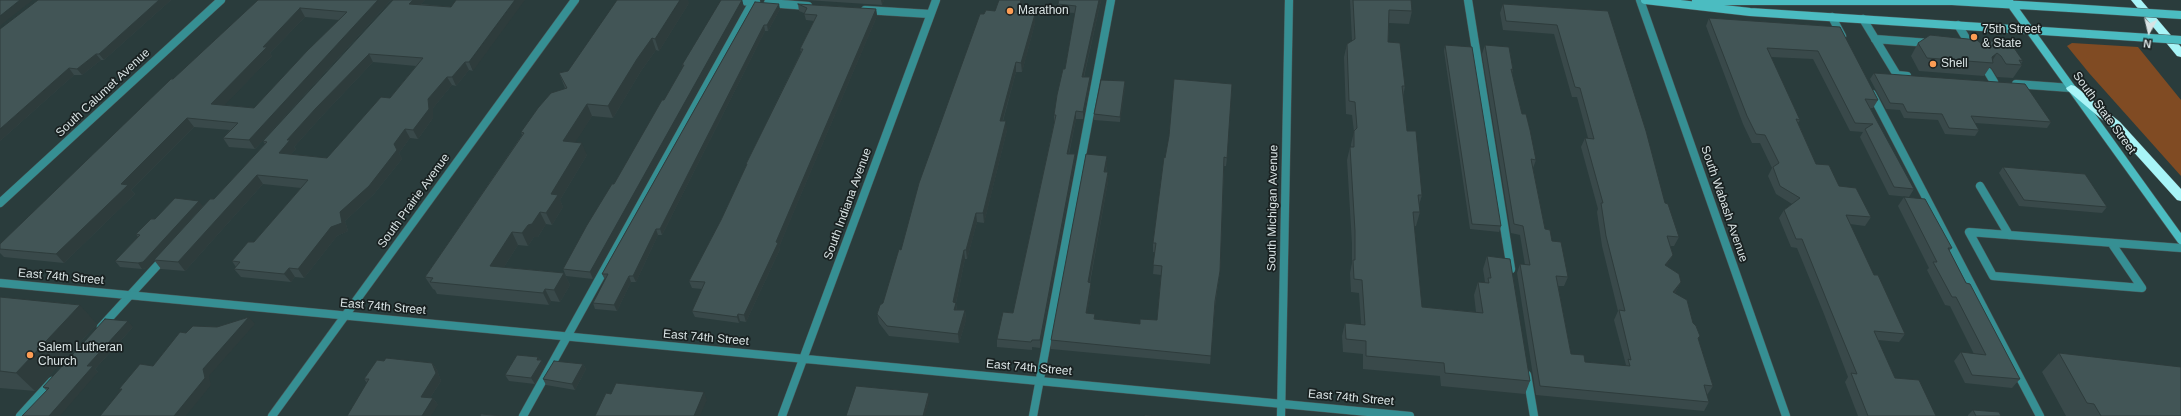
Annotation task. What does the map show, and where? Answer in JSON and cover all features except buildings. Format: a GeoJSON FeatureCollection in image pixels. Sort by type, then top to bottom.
{"type":"FeatureCollection","features":[{"type":"Feature","properties":{"kind":"highway"},"geometry":{"type":"LineString","coordinates":[[2136,0],[2181,54]]}},
{"type":"Feature","properties":{"kind":"highway"},"geometry":{"type":"LineString","coordinates":[[2071,88],[2116,125],[2181,197]]}},
{"type":"Feature","properties":{"kind":"street","name":"South Calumet Avenue"},"geometry":{"type":"LineString","coordinates":[[0,203],[221,0]]}},
{"type":"Feature","properties":{"kind":"street","name":"South Prairie Avenue"},"geometry":{"type":"LineString","coordinates":[[272,416],[575,0]]}},
{"type":"Feature","properties":{"kind":"street"},"geometry":{"type":"LineString","coordinates":[[725,0],[814,6]]}},
{"type":"Feature","properties":{"kind":"street","name":"South Indiana Avenue"},"geometry":{"type":"LineString","coordinates":[[782,416],[936,0]]}},
{"type":"Feature","properties":{"kind":"street"},"geometry":{"type":"LineString","coordinates":[[1033,416],[1111,0]]}},
{"type":"Feature","properties":{"kind":"street","name":"South Michigan Avenue"},"geometry":{"type":"LineString","coordinates":[[1281,416],[1289,0]]}},
{"type":"Feature","properties":{"kind":"street"},"geometry":{"type":"LineString","coordinates":[[1468,0],[1512,282]]}},
{"type":"Feature","properties":{"kind":"street","name":"South Wabash Avenue"},"geometry":{"type":"LineString","coordinates":[[1640,0],[1786,416]]}},
{"type":"Feature","properties":{"kind":"street"},"geometry":{"type":"LineString","coordinates":[[1645,0],[1750,12],[2181,40]]}},
{"type":"Feature","properties":{"kind":"street"},"geometry":{"type":"LineString","coordinates":[[1661,0],[1874,0],[2009,2],[2070,8],[2181,15]]}},
{"type":"Feature","properties":{"kind":"street"},"geometry":{"type":"LineString","coordinates":[[523,416],[753,2]]}},
{"type":"Feature","properties":{"kind":"street","name":"South State Street"},"geometry":{"type":"LineString","coordinates":[[2009,2],[2181,240]]}},
{"type":"Feature","properties":{"kind":"street"},"geometry":{"type":"LineString","coordinates":[[860,9],[930,14]]}},
{"type":"Feature","properties":{"kind":"street"},"geometry":{"type":"LineString","coordinates":[[1832,17],[1844,41]]}},
{"type":"Feature","properties":{"kind":"street"},"geometry":{"type":"LineString","coordinates":[[1864,19],[1897,75],[1912,76]]}},
{"type":"Feature","properties":{"kind":"street"},"geometry":{"type":"LineString","coordinates":[[1958,25],[1968,46],[1976,54]]}},
{"type":"Feature","properties":{"kind":"street"},"geometry":{"type":"LineString","coordinates":[[1876,39],[1934,44]]}},
{"type":"Feature","properties":{"kind":"street"},"geometry":{"type":"LineString","coordinates":[[1988,72],[1998,83],[2071,88]]}},
{"type":"Feature","properties":{"kind":"street"},"geometry":{"type":"LineString","coordinates":[[1866,83],[2040,416]]}},
{"type":"Feature","properties":{"kind":"street"},"geometry":{"type":"LineString","coordinates":[[1980,186],[2009,235]]}},
{"type":"Feature","properties":{"kind":"street"},"geometry":{"type":"LineString","coordinates":[[2112,244],[2142,288],[1993,276],[1969,232],[2112,244],[2181,248]]}},
{"type":"Feature","properties":{"kind":"street"},"geometry":{"type":"LineString","coordinates":[[93,336],[170,250]]}},
{"type":"Feature","properties":{"kind":"street","name":"East 74th Street"},"geometry":{"type":"LineString","coordinates":[[0,283],[1410,416]]}},
{"type":"Feature","properties":{"kind":"street"},"geometry":{"type":"LineString","coordinates":[[1526,368],[1534,416]]}},
{"type":"Feature","properties":{"kind":"street"},"geometry":{"type":"LineString","coordinates":[[20,416],[57,376]]}},
{"type":"Feature","properties":{"kind":"shaded area"},"geometry":{"type":"Polygon","coordinates":[[[2072,43],[2138,47],[2181,100],[2181,176],[2089,73],[2067,46],[2072,43]]]}},
{"type":"Feature","properties":{"kind":"place","name":"Marathon"},"geometry":{"type":"Point","coordinates":[1010,11]}},
{"type":"Feature","properties":{"kind":"place","name":"75th Street & State"},"geometry":{"type":"Point","coordinates":[1974,37]}},
{"type":"Feature","properties":{"kind":"place","name":"Shell"},"geometry":{"type":"Point","coordinates":[1933,64]}},
{"type":"Feature","properties":{"kind":"place","name":"Salem Lutheran Church"},"geometry":{"type":"Point","coordinates":[30,355]}}]}
